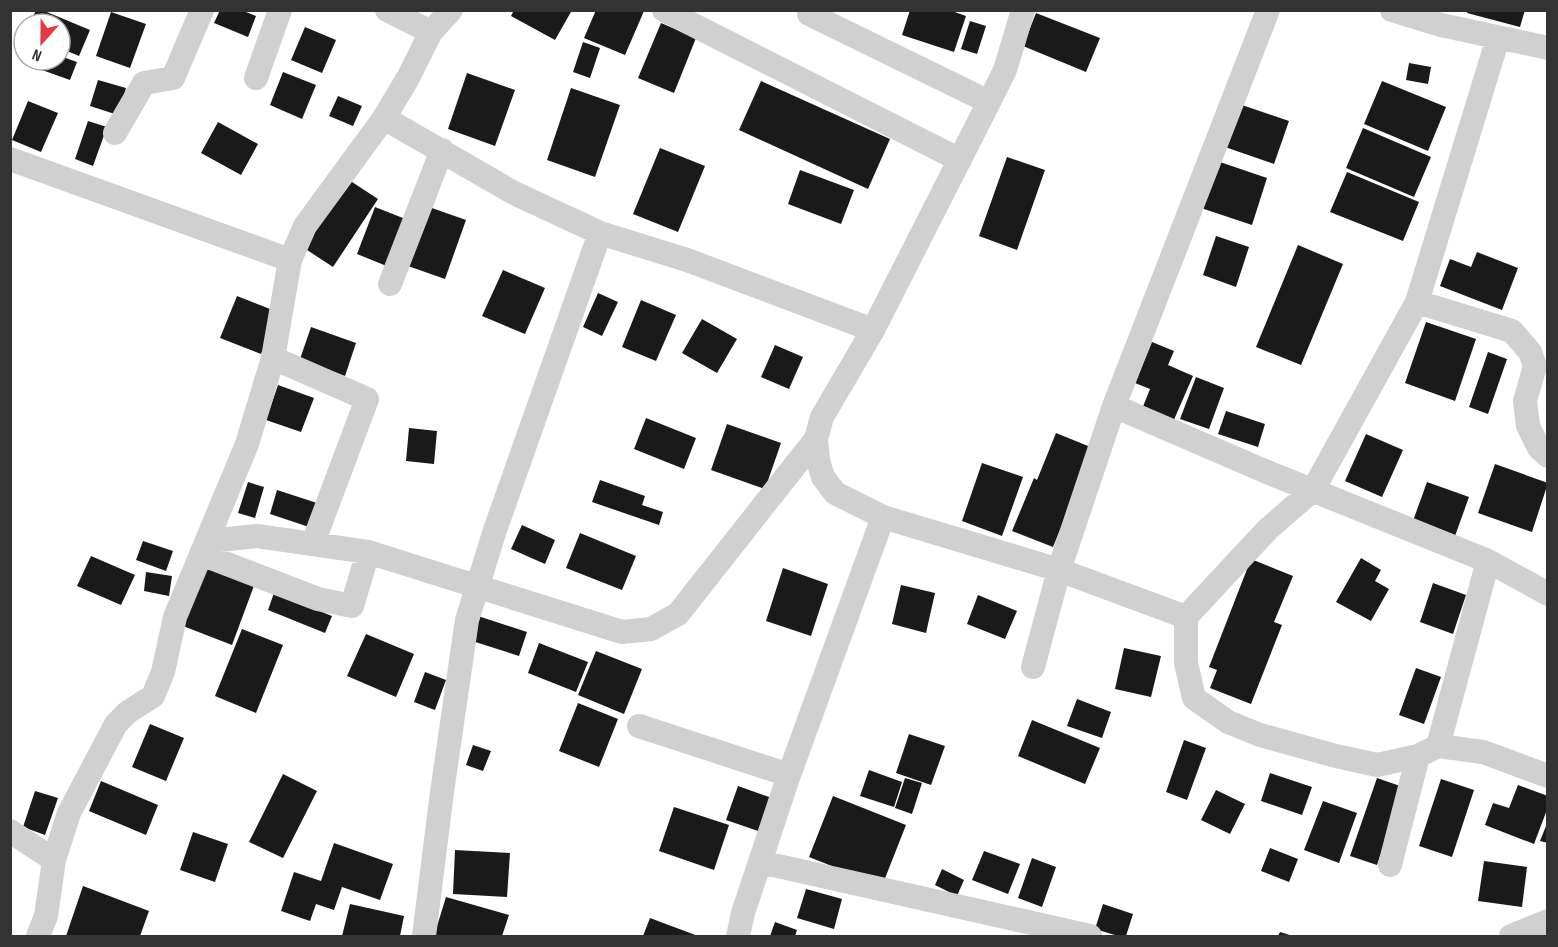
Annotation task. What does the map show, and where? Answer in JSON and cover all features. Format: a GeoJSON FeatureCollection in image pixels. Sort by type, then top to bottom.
{"type":"FeatureCollection","features":[{"type":"Feature","properties":{"kind":"street"},"geometry":{"type":"LineString","coordinates":[[115,133],[144,83],[173,78],[202,10]]}},
{"type":"Feature","properties":{"kind":"street"},"geometry":{"type":"LineString","coordinates":[[256,78],[280,10]]}},
{"type":"Feature","properties":{"kind":"street"},"geometry":{"type":"LineString","coordinates":[[387,10],[431,32]]}},
{"type":"Feature","properties":{"kind":"street"},"geometry":{"type":"LineString","coordinates":[[38,936],[46,916],[54,860],[69,813],[116,724],[128,712],[153,696],[163,672],[175,617],[247,444],[273,358],[290,260],[305,226],[384,118],[408,78],[431,32],[451,10]]}},
{"type":"Feature","properties":{"kind":"street"},"geometry":{"type":"LineString","coordinates":[[1023,10],[1005,70],[873,330],[822,417],[816,439],[818,460],[823,477],[835,492],[883,517],[1059,570],[1186,617]]}},
{"type":"Feature","properties":{"kind":"street"},"geometry":{"type":"LineString","coordinates":[[1033,667],[1059,570],[1114,406],[1268,10]]}},
{"type":"Feature","properties":{"kind":"street"},"geometry":{"type":"LineString","coordinates":[[1392,10],[1441,18],[1498,38],[1548,48]]}},
{"type":"Feature","properties":{"kind":"street"},"geometry":{"type":"LineString","coordinates":[[671,12],[960,160]]}},
{"type":"Feature","properties":{"kind":"street"},"geometry":{"type":"LineString","coordinates":[[809,14],[988,102]]}},
{"type":"Feature","properties":{"kind":"street"},"geometry":{"type":"LineString","coordinates":[[1498,38],[1417,302],[1313,490],[1268,529],[1186,617],[1186,663],[1194,698],[1228,722],[1260,735],[1377,765],[1428,751],[1483,752],[1548,776]]}},
{"type":"Feature","properties":{"kind":"street"},"geometry":{"type":"LineString","coordinates":[[384,118],[514,193],[600,233],[687,261],[873,330]]}},
{"type":"Feature","properties":{"kind":"street"},"geometry":{"type":"LineString","coordinates":[[390,284],[442,150]]}},
{"type":"Feature","properties":{"kind":"street"},"geometry":{"type":"LineString","coordinates":[[10,159],[290,260]]}},
{"type":"Feature","properties":{"kind":"street"},"geometry":{"type":"LineString","coordinates":[[424,936],[441,792],[467,620],[495,530],[600,233]]}},
{"type":"Feature","properties":{"kind":"street"},"geometry":{"type":"LineString","coordinates":[[1417,302],[1512,331],[1530,352],[1535,366],[1524,401],[1528,426],[1539,448],[1548,456]]}},
{"type":"Feature","properties":{"kind":"street"},"geometry":{"type":"LineString","coordinates":[[273,358],[367,399],[313,543]]}},
{"type":"Feature","properties":{"kind":"street"},"geometry":{"type":"LineString","coordinates":[[1114,406],[1488,561],[1548,594]]}},
{"type":"Feature","properties":{"kind":"street"},"geometry":{"type":"LineString","coordinates":[[201,554],[219,540],[256,536],[368,552],[622,632],[651,628],[678,614],[816,439]]}},
{"type":"Feature","properties":{"kind":"street"},"geometry":{"type":"LineString","coordinates":[[738,936],[743,913],[789,775],[883,517]]}},
{"type":"Feature","properties":{"kind":"street"},"geometry":{"type":"LineString","coordinates":[[201,554],[318,599],[352,606],[368,552]]}},
{"type":"Feature","properties":{"kind":"street"},"geometry":{"type":"LineString","coordinates":[[1390,865],[1488,561]]}},
{"type":"Feature","properties":{"kind":"street"},"geometry":{"type":"LineString","coordinates":[[639,726],[789,775]]}},
{"type":"Feature","properties":{"kind":"street"},"geometry":{"type":"LineString","coordinates":[[10,831],[54,860]]}},
{"type":"Feature","properties":{"kind":"street"},"geometry":{"type":"LineString","coordinates":[[760,862],[1090,936]]}},
{"type":"Feature","properties":{"kind":"street"},"geometry":{"type":"LineString","coordinates":[[1511,936],[1548,921]]}},
{"type":"Feature","properties":{"kind":"building"},"geometry":{"type":"Polygon","coordinates":[[[220,10],[241,10],[256,16],[248,37],[214,23],[220,10]]]}},
{"type":"Feature","properties":{"kind":"building"},"geometry":{"type":"Polygon","coordinates":[[[514,10],[572,10],[555,40],[511,16],[514,10]]]}},
{"type":"Feature","properties":{"kind":"building"},"geometry":{"type":"Polygon","coordinates":[[[596,10],[644,11],[625,55],[584,38],[596,10]]]}},
{"type":"Feature","properties":{"kind":"building"},"geometry":{"type":"Polygon","coordinates":[[[910,10],[949,10],[966,16],[954,52],[902,35],[910,10]]]}},
{"type":"Feature","properties":{"kind":"building"},"geometry":{"type":"Polygon","coordinates":[[[1468,10],[1525,10],[1520,27],[1467,13],[1468,10]]]}},
{"type":"Feature","properties":{"kind":"building"},"geometry":{"type":"Polygon","coordinates":[[[111,12],[146,24],[130,68],[96,56],[111,12]]]}},
{"type":"Feature","properties":{"kind":"building"},"geometry":{"type":"Polygon","coordinates":[[[1036,13],[1100,38],[1086,72],[1023,46],[1036,13]]]}},
{"type":"Feature","properties":{"kind":"building"},"geometry":{"type":"Polygon","coordinates":[[[970,21],[986,26],[977,54],[961,49],[970,21]]]}},
{"type":"Feature","properties":{"kind":"building"},"geometry":{"type":"Polygon","coordinates":[[[72,22],[90,30],[79,56],[72,53],[72,22]]]}},
{"type":"Feature","properties":{"kind":"building"},"geometry":{"type":"Polygon","coordinates":[[[661,23],[696,38],[674,93],[638,78],[661,23]]]}},
{"type":"Feature","properties":{"kind":"building"},"geometry":{"type":"Polygon","coordinates":[[[305,27],[336,40],[322,73],[291,60],[305,27]]]}},
{"type":"Feature","properties":{"kind":"building"},"geometry":{"type":"Polygon","coordinates":[[[583,42],[600,48],[590,78],[573,72],[583,42]]]}},
{"type":"Feature","properties":{"kind":"building"},"geometry":{"type":"Polygon","coordinates":[[[72,60],[77,62],[70,80],[48,72],[72,72],[72,60]]]}},
{"type":"Feature","properties":{"kind":"building"},"geometry":{"type":"Polygon","coordinates":[[[1409,63],[1431,67],[1428,84],[1406,80],[1409,63]]]}},
{"type":"Feature","properties":{"kind":"building"},"geometry":{"type":"Polygon","coordinates":[[[283,72],[316,85],[302,119],[270,105],[283,72]]]}},
{"type":"Feature","properties":{"kind":"building"},"geometry":{"type":"Polygon","coordinates":[[[467,73],[515,90],[495,146],[448,129],[467,73]]]}},
{"type":"Feature","properties":{"kind":"building"},"geometry":{"type":"Polygon","coordinates":[[[98,80],[126,88],[118,115],[90,106],[98,80]]]}},
{"type":"Feature","properties":{"kind":"building"},"geometry":{"type":"Polygon","coordinates":[[[761,81],[890,139],[868,189],[739,130],[761,81]]]}},
{"type":"Feature","properties":{"kind":"building"},"geometry":{"type":"Polygon","coordinates":[[[1382,81],[1446,107],[1428,151],[1364,124],[1382,81]]]}},
{"type":"Feature","properties":{"kind":"building"},"geometry":{"type":"Polygon","coordinates":[[[571,88],[620,105],[595,177],[547,160],[571,88]]]}},
{"type":"Feature","properties":{"kind":"building"},"geometry":{"type":"Polygon","coordinates":[[[338,96],[362,106],[353,126],[329,116],[338,96]]]}},
{"type":"Feature","properties":{"kind":"building"},"geometry":{"type":"Polygon","coordinates":[[[28,101],[58,113],[41,152],[12,140],[28,101]]]}},
{"type":"Feature","properties":{"kind":"building"},"geometry":{"type":"Polygon","coordinates":[[[1239,104],[1289,121],[1274,164],[1225,147],[1239,104]]]}},
{"type":"Feature","properties":{"kind":"building"},"geometry":{"type":"Polygon","coordinates":[[[88,121],[107,127],[93,166],[75,159],[88,121]]]}},
{"type":"Feature","properties":{"kind":"building"},"geometry":{"type":"Polygon","coordinates":[[[218,122],[258,144],[241,175],[201,153],[218,122]]]}},
{"type":"Feature","properties":{"kind":"building"},"geometry":{"type":"Polygon","coordinates":[[[1363,128],[1431,157],[1414,197],[1346,168],[1363,128]]]}},
{"type":"Feature","properties":{"kind":"building"},"geometry":{"type":"Polygon","coordinates":[[[660,148],[705,166],[678,232],[633,214],[660,148]]]}},
{"type":"Feature","properties":{"kind":"building"},"geometry":{"type":"Polygon","coordinates":[[[1007,157],[1045,170],[1017,250],[979,236],[1007,157]]]}},
{"type":"Feature","properties":{"kind":"building"},"geometry":{"type":"Polygon","coordinates":[[[1217,161],[1267,178],[1252,225],[1201,208],[1217,161]]]}},
{"type":"Feature","properties":{"kind":"building"},"geometry":{"type":"Polygon","coordinates":[[[800,170],[854,190],[841,224],[788,204],[800,170]]]}},
{"type":"Feature","properties":{"kind":"building"},"geometry":{"type":"Polygon","coordinates":[[[1347,172],[1419,202],[1403,241],[1330,212],[1347,172]]]}},
{"type":"Feature","properties":{"kind":"building"},"geometry":{"type":"Polygon","coordinates":[[[349,180],[378,199],[333,267],[304,248],[349,180]]]}},
{"type":"Feature","properties":{"kind":"building"},"geometry":{"type":"Polygon","coordinates":[[[375,207],[408,220],[389,267],[357,254],[375,207]]]}},
{"type":"Feature","properties":{"kind":"building"},"geometry":{"type":"Polygon","coordinates":[[[429,207],[466,220],[445,279],[408,266],[429,207]]]}},
{"type":"Feature","properties":{"kind":"building"},"geometry":{"type":"Polygon","coordinates":[[[1216,236],[1249,247],[1236,287],[1203,275],[1216,236]]]}},
{"type":"Feature","properties":{"kind":"building"},"geometry":{"type":"Polygon","coordinates":[[[1298,245],[1343,264],[1301,365],[1256,347],[1298,245]]]}},
{"type":"Feature","properties":{"kind":"building"},"geometry":{"type":"Polygon","coordinates":[[[1477,252],[1518,268],[1502,310],[1440,286],[1450,259],[1471,267],[1477,252]]]}},
{"type":"Feature","properties":{"kind":"building"},"geometry":{"type":"Polygon","coordinates":[[[503,270],[545,288],[525,334],[482,316],[503,270]]]}},
{"type":"Feature","properties":{"kind":"building"},"geometry":{"type":"Polygon","coordinates":[[[598,293],[618,302],[602,336],[583,327],[598,293]]]}},
{"type":"Feature","properties":{"kind":"building"},"geometry":{"type":"Polygon","coordinates":[[[237,296],[278,312],[261,354],[220,338],[237,296]]]}},
{"type":"Feature","properties":{"kind":"building"},"geometry":{"type":"Polygon","coordinates":[[[641,300],[676,315],[656,361],[622,347],[641,300]]]}},
{"type":"Feature","properties":{"kind":"building"},"geometry":{"type":"Polygon","coordinates":[[[702,319],[737,339],[717,373],[682,353],[702,319]]]}},
{"type":"Feature","properties":{"kind":"building"},"geometry":{"type":"Polygon","coordinates":[[[1426,322],[1476,339],[1455,401],[1405,383],[1426,322]]]}},
{"type":"Feature","properties":{"kind":"building"},"geometry":{"type":"Polygon","coordinates":[[[311,327],[356,343],[345,376],[300,359],[311,327]]]}},
{"type":"Feature","properties":{"kind":"building"},"geometry":{"type":"Polygon","coordinates":[[[1152,342],[1174,351],[1168,365],[1193,376],[1173,422],[1142,409],[1150,389],[1135,383],[1152,342]]]}},
{"type":"Feature","properties":{"kind":"building"},"geometry":{"type":"Polygon","coordinates":[[[775,345],[803,357],[789,389],[761,377],[775,345]]]}},
{"type":"Feature","properties":{"kind":"building"},"geometry":{"type":"Polygon","coordinates":[[[1488,352],[1507,359],[1488,414],[1469,407],[1488,352]]]}},
{"type":"Feature","properties":{"kind":"building"},"geometry":{"type":"Polygon","coordinates":[[[1196,377],[1224,388],[1209,429],[1180,419],[1196,377]]]}},
{"type":"Feature","properties":{"kind":"building"},"geometry":{"type":"Polygon","coordinates":[[[278,385],[314,398],[301,432],[266,420],[278,385]]]}},
{"type":"Feature","properties":{"kind":"building"},"geometry":{"type":"Polygon","coordinates":[[[1226,411],[1265,424],[1258,447],[1218,434],[1226,411]]]}},
{"type":"Feature","properties":{"kind":"building"},"geometry":{"type":"Polygon","coordinates":[[[646,418],[696,438],[684,469],[634,449],[646,418]]]}},
{"type":"Feature","properties":{"kind":"building"},"geometry":{"type":"Polygon","coordinates":[[[727,424],[781,443],[765,489],[711,470],[727,424]]]}},
{"type":"Feature","properties":{"kind":"building"},"geometry":{"type":"Polygon","coordinates":[[[409,428],[437,431],[434,464],[406,461],[409,428]]]}},
{"type":"Feature","properties":{"kind":"building"},"geometry":{"type":"Polygon","coordinates":[[[1056,433],[1093,448],[1053,547],[1012,531],[1034,478],[1037,480],[1056,433]]]}},
{"type":"Feature","properties":{"kind":"building"},"geometry":{"type":"Polygon","coordinates":[[[1366,434],[1403,450],[1382,497],[1345,481],[1366,434]]]}},
{"type":"Feature","properties":{"kind":"building"},"geometry":{"type":"Polygon","coordinates":[[[982,463],[1023,477],[1002,536],[962,521],[982,463]]]}},
{"type":"Feature","properties":{"kind":"building"},"geometry":{"type":"Polygon","coordinates":[[[1495,464],[1548,483],[1532,532],[1478,513],[1495,464]]]}},
{"type":"Feature","properties":{"kind":"building"},"geometry":{"type":"Polygon","coordinates":[[[600,480],[645,496],[642,505],[663,512],[659,525],[592,502],[600,480]]]}},
{"type":"Feature","properties":{"kind":"building"},"geometry":{"type":"Polygon","coordinates":[[[248,482],[264,487],[255,518],[238,513],[248,482]]]}},
{"type":"Feature","properties":{"kind":"building"},"geometry":{"type":"Polygon","coordinates":[[[1427,482],[1469,497],[1455,536],[1413,521],[1427,482]]]}},
{"type":"Feature","properties":{"kind":"building"},"geometry":{"type":"Polygon","coordinates":[[[277,490],[317,503],[309,527],[270,514],[277,490]]]}},
{"type":"Feature","properties":{"kind":"building"},"geometry":{"type":"Polygon","coordinates":[[[522,525],[555,540],[545,564],[511,549],[522,525]]]}},
{"type":"Feature","properties":{"kind":"building"},"geometry":{"type":"Polygon","coordinates":[[[580,533],[636,556],[622,590],[566,568],[580,533]]]}},
{"type":"Feature","properties":{"kind":"building"},"geometry":{"type":"Polygon","coordinates":[[[143,541],[173,551],[166,571],[136,560],[143,541]]]}},
{"type":"Feature","properties":{"kind":"building"},"geometry":{"type":"Polygon","coordinates":[[[91,556],[135,575],[121,605],[77,586],[91,556]]]}},
{"type":"Feature","properties":{"kind":"building"},"geometry":{"type":"Polygon","coordinates":[[[1361,558],[1381,570],[1375,581],[1389,589],[1371,621],[1336,602],[1361,558]]]}},
{"type":"Feature","properties":{"kind":"building"},"geometry":{"type":"Polygon","coordinates":[[[1251,559],[1293,576],[1274,622],[1282,625],[1251,704],[1210,688],[1217,670],[1209,667],[1251,559]]]}},
{"type":"Feature","properties":{"kind":"building"},"geometry":{"type":"Polygon","coordinates":[[[206,564],[255,583],[232,645],[183,626],[206,564]]]}},
{"type":"Feature","properties":{"kind":"building"},"geometry":{"type":"Polygon","coordinates":[[[783,568],[828,584],[811,636],[766,621],[783,568]]]}},
{"type":"Feature","properties":{"kind":"building"},"geometry":{"type":"Polygon","coordinates":[[[146,572],[172,576],[169,596],[144,591],[146,572]]]}},
{"type":"Feature","properties":{"kind":"building"},"geometry":{"type":"Polygon","coordinates":[[[1433,583],[1466,595],[1453,634],[1420,622],[1433,583]]]}},
{"type":"Feature","properties":{"kind":"building"},"geometry":{"type":"Polygon","coordinates":[[[901,585],[935,593],[926,633],[892,624],[901,585]]]}},
{"type":"Feature","properties":{"kind":"building"},"geometry":{"type":"Polygon","coordinates":[[[274,593],[332,616],[325,633],[268,610],[274,593]]]}},
{"type":"Feature","properties":{"kind":"building"},"geometry":{"type":"Polygon","coordinates":[[[978,595],[1017,611],[1005,639],[967,624],[978,595]]]}},
{"type":"Feature","properties":{"kind":"building"},"geometry":{"type":"Polygon","coordinates":[[[478,616],[527,632],[519,656],[469,640],[478,616]]]}},
{"type":"Feature","properties":{"kind":"building"},"geometry":{"type":"Polygon","coordinates":[[[242,629],[283,645],[256,713],[215,696],[242,629]]]}},
{"type":"Feature","properties":{"kind":"building"},"geometry":{"type":"Polygon","coordinates":[[[366,634],[414,654],[396,697],[347,676],[366,634]]]}},
{"type":"Feature","properties":{"kind":"building"},"geometry":{"type":"Polygon","coordinates":[[[539,643],[588,662],[576,692],[528,673],[539,643]]]}},
{"type":"Feature","properties":{"kind":"building"},"geometry":{"type":"Polygon","coordinates":[[[1124,648],[1161,656],[1151,697],[1115,689],[1124,648]]]}},
{"type":"Feature","properties":{"kind":"building"},"geometry":{"type":"Polygon","coordinates":[[[596,651],[642,669],[624,714],[578,695],[596,651]]]}},
{"type":"Feature","properties":{"kind":"building"},"geometry":{"type":"Polygon","coordinates":[[[1416,668],[1441,677],[1424,724],[1399,715],[1416,668]]]}},
{"type":"Feature","properties":{"kind":"building"},"geometry":{"type":"Polygon","coordinates":[[[425,672],[446,680],[435,710],[414,702],[425,672]]]}},
{"type":"Feature","properties":{"kind":"building"},"geometry":{"type":"Polygon","coordinates":[[[1077,699],[1111,712],[1102,738],[1067,726],[1077,699]]]}},
{"type":"Feature","properties":{"kind":"building"},"geometry":{"type":"Polygon","coordinates":[[[578,703],[618,719],[599,767],[559,751],[578,703]]]}},
{"type":"Feature","properties":{"kind":"building"},"geometry":{"type":"Polygon","coordinates":[[[1032,720],[1100,748],[1085,784],[1018,756],[1032,720]]]}},
{"type":"Feature","properties":{"kind":"building"},"geometry":{"type":"Polygon","coordinates":[[[150,724],[184,738],[166,781],[132,767],[150,724]]]}},
{"type":"Feature","properties":{"kind":"building"},"geometry":{"type":"Polygon","coordinates":[[[909,734],[945,746],[931,785],[896,773],[909,734]]]}},
{"type":"Feature","properties":{"kind":"building"},"geometry":{"type":"Polygon","coordinates":[[[1184,740],[1206,748],[1187,800],[1166,792],[1184,740]]]}},
{"type":"Feature","properties":{"kind":"building"},"geometry":{"type":"Polygon","coordinates":[[[473,745],[491,751],[483,771],[466,765],[473,745]]]}},
{"type":"Feature","properties":{"kind":"building"},"geometry":{"type":"Polygon","coordinates":[[[869,770],[902,782],[894,807],[860,796],[869,770]]]}},
{"type":"Feature","properties":{"kind":"building"},"geometry":{"type":"Polygon","coordinates":[[[1270,773],[1312,787],[1302,815],[1261,801],[1270,773]]]}},
{"type":"Feature","properties":{"kind":"building"},"geometry":{"type":"Polygon","coordinates":[[[283,774],[317,791],[283,858],[249,842],[283,774]]]}},
{"type":"Feature","properties":{"kind":"building"},"geometry":{"type":"Polygon","coordinates":[[[905,778],[922,783],[912,814],[895,808],[905,778]]]}},
{"type":"Feature","properties":{"kind":"building"},"geometry":{"type":"Polygon","coordinates":[[[1377,778],[1403,787],[1377,865],[1350,856],[1377,778]]]}},
{"type":"Feature","properties":{"kind":"building"},"geometry":{"type":"Polygon","coordinates":[[[1441,779],[1474,790],[1452,857],[1419,846],[1441,779]]]}},
{"type":"Feature","properties":{"kind":"building"},"geometry":{"type":"Polygon","coordinates":[[[101,781],[158,805],[146,835],[89,811],[101,781]]]}},
{"type":"Feature","properties":{"kind":"building"},"geometry":{"type":"Polygon","coordinates":[[[1518,785],[1548,796],[1548,807],[1534,844],[1485,825],[1493,803],[1509,808],[1518,785]]]}},
{"type":"Feature","properties":{"kind":"building"},"geometry":{"type":"Polygon","coordinates":[[[738,786],[772,798],[761,832],[726,820],[738,786]]]}},
{"type":"Feature","properties":{"kind":"building"},"geometry":{"type":"Polygon","coordinates":[[[1216,790],[1245,804],[1230,834],[1201,820],[1216,790]]]}},
{"type":"Feature","properties":{"kind":"building"},"geometry":{"type":"Polygon","coordinates":[[[35,791],[58,798],[45,835],[23,827],[35,791]]]}},
{"type":"Feature","properties":{"kind":"building"},"geometry":{"type":"Polygon","coordinates":[[[833,796],[906,825],[882,886],[809,857],[833,796]]]}},
{"type":"Feature","properties":{"kind":"building"},"geometry":{"type":"Polygon","coordinates":[[[1323,801],[1357,813],[1339,863],[1304,850],[1323,801]]]}},
{"type":"Feature","properties":{"kind":"building"},"geometry":{"type":"Polygon","coordinates":[[[674,807],[729,825],[714,870],[659,851],[674,807]]]}},
{"type":"Feature","properties":{"kind":"building"},"geometry":{"type":"Polygon","coordinates":[[[1548,821],[1548,843],[1540,841],[1548,821]]]}},
{"type":"Feature","properties":{"kind":"building"},"geometry":{"type":"Polygon","coordinates":[[[193,832],[228,844],[215,882],[180,870],[193,832]]]}},
{"type":"Feature","properties":{"kind":"building"},"geometry":{"type":"Polygon","coordinates":[[[334,843],[393,864],[380,900],[342,887],[334,910],[316,904],[310,921],[281,911],[294,872],[321,881],[334,843]]]}},
{"type":"Feature","properties":{"kind":"building"},"geometry":{"type":"Polygon","coordinates":[[[1270,848],[1298,859],[1289,882],[1261,871],[1270,848]]]}},
{"type":"Feature","properties":{"kind":"building"},"geometry":{"type":"Polygon","coordinates":[[[455,850],[510,853],[507,897],[453,894],[455,850]]]}},
{"type":"Feature","properties":{"kind":"building"},"geometry":{"type":"Polygon","coordinates":[[[984,851],[1020,864],[1008,894],[972,880],[984,851]]]}},
{"type":"Feature","properties":{"kind":"building"},"geometry":{"type":"Polygon","coordinates":[[[1032,858],[1056,867],[1042,907],[1018,898],[1032,858]]]}},
{"type":"Feature","properties":{"kind":"building"},"geometry":{"type":"Polygon","coordinates":[[[1484,861],[1527,867],[1522,907],[1478,901],[1484,861]]]}},
{"type":"Feature","properties":{"kind":"building"},"geometry":{"type":"Polygon","coordinates":[[[942,869],[964,880],[957,896],[935,885],[942,869]]]}},
{"type":"Feature","properties":{"kind":"building"},"geometry":{"type":"Polygon","coordinates":[[[83,886],[149,911],[140,936],[66,936],[83,886]]]}},
{"type":"Feature","properties":{"kind":"building"},"geometry":{"type":"Polygon","coordinates":[[[806,889],[842,899],[834,929],[797,918],[806,889]]]}},
{"type":"Feature","properties":{"kind":"building"},"geometry":{"type":"Polygon","coordinates":[[[446,897],[509,915],[502,936],[434,936],[446,897]]]}},
{"type":"Feature","properties":{"kind":"building"},"geometry":{"type":"Polygon","coordinates":[[[350,904],[404,916],[400,936],[342,936],[350,904]]]}},
{"type":"Feature","properties":{"kind":"building"},"geometry":{"type":"Polygon","coordinates":[[[1103,904],[1133,914],[1126,936],[1095,929],[1103,904]]]}},
{"type":"Feature","properties":{"kind":"building"},"geometry":{"type":"Polygon","coordinates":[[[650,918],[698,936],[643,936],[650,918]]]}},
{"type":"Feature","properties":{"kind":"building"},"geometry":{"type":"Polygon","coordinates":[[[775,922],[797,930],[795,936],[770,936],[775,922]]]}},
{"type":"Feature","properties":{"kind":"building"},"geometry":{"type":"Polygon","coordinates":[[[1280,932],[1293,936],[1278,936],[1280,932]]]}}]}
